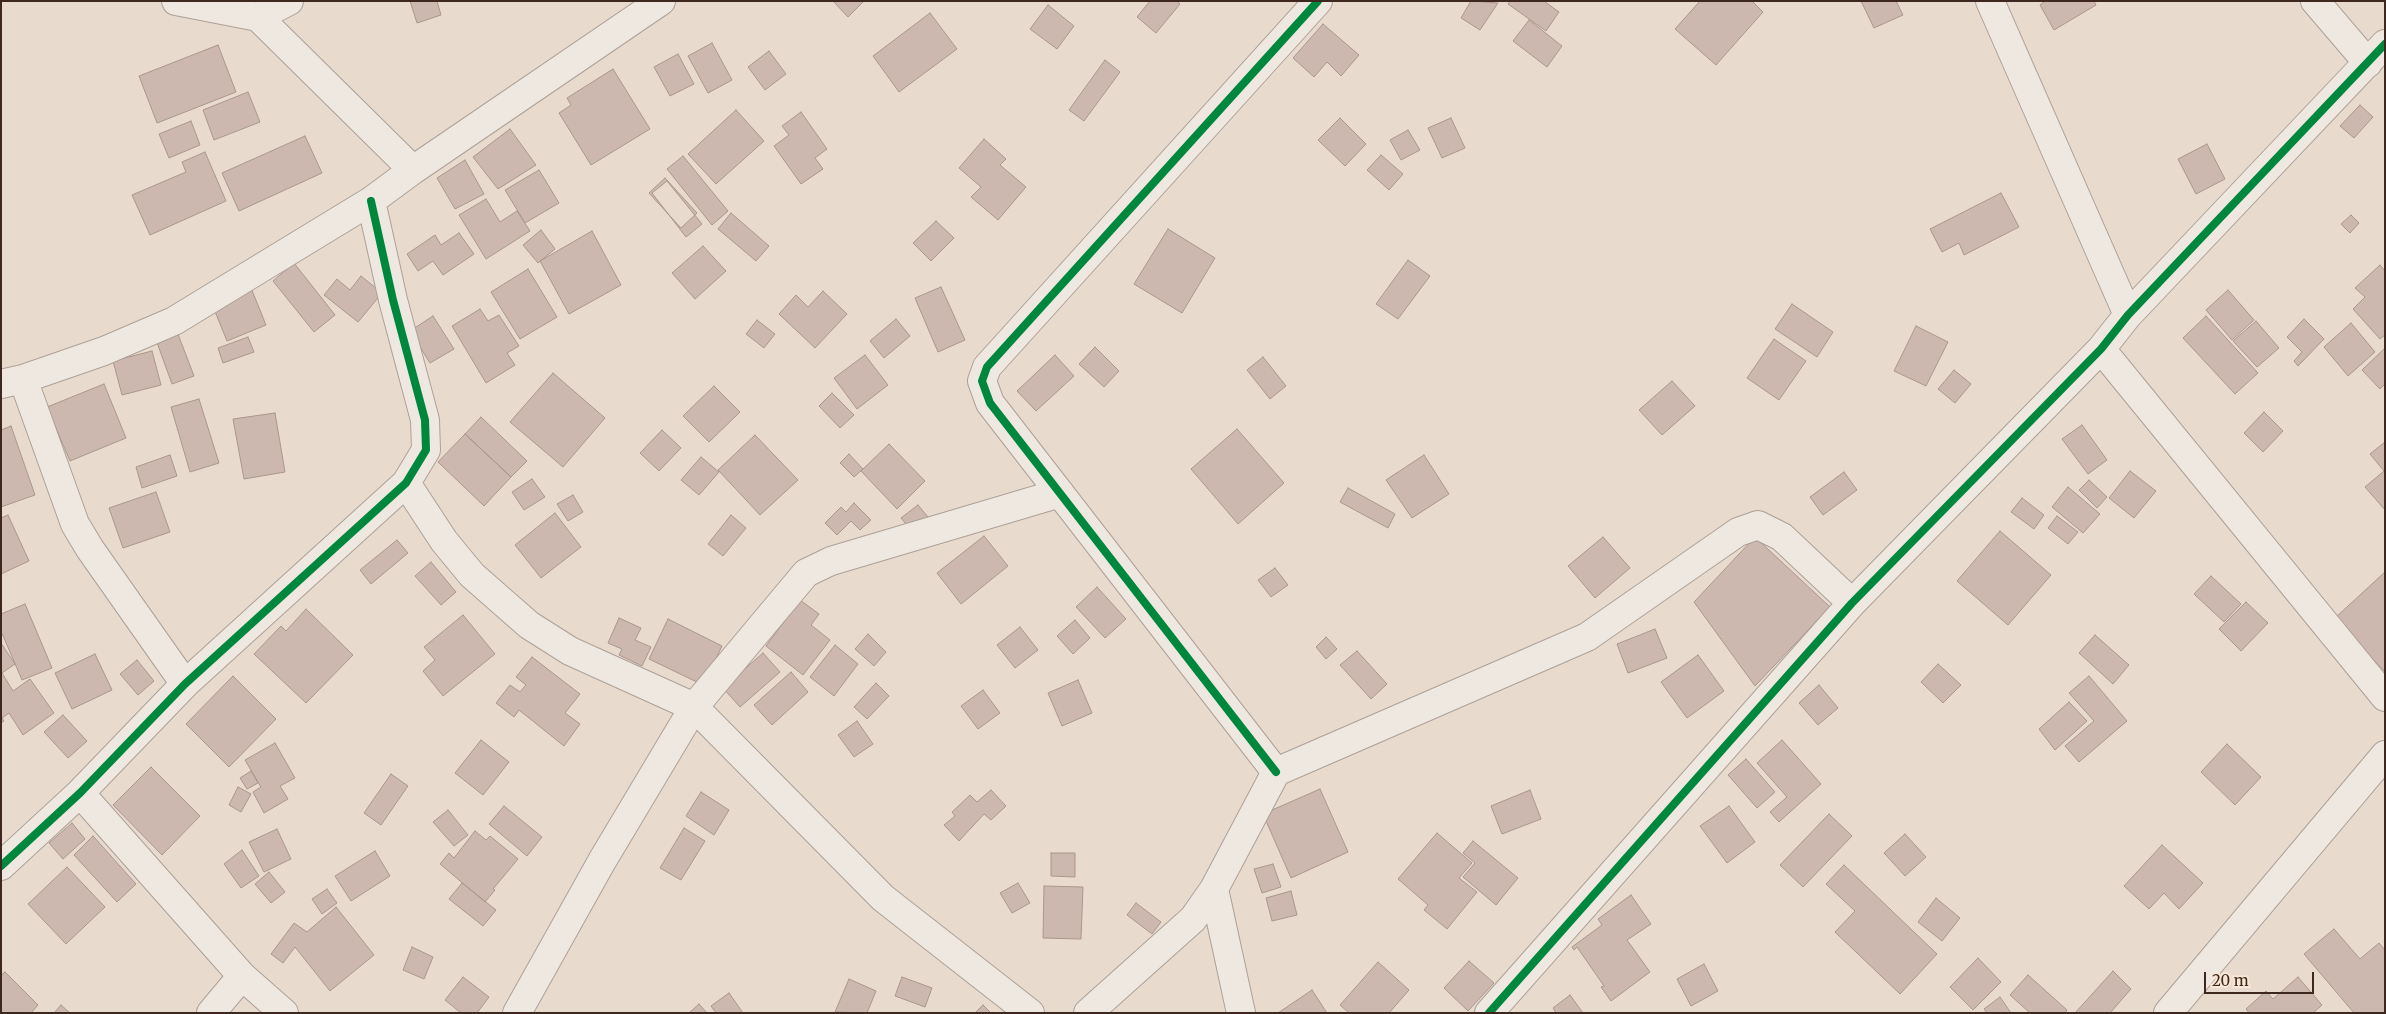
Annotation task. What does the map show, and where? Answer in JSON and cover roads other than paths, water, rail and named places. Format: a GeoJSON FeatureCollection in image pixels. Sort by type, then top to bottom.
{"type":"FeatureCollection","features":[{"type":"Feature","properties":{"kind":"street"},"geometry":{"type":"LineString","coordinates":[[176,1],[258,17],[413,170]]}},
{"type":"Feature","properties":{"kind":"street"},"geometry":{"type":"LineString","coordinates":[[258,17],[289,1]]}},
{"type":"Feature","properties":{"kind":"street"},"geometry":{"type":"LineString","coordinates":[[185,684],[90,549],[75,524],[12,382],[104,351],[174,321],[371,201],[413,170],[661,1]]}},
{"type":"Feature","properties":{"kind":"street"},"geometry":{"type":"LineString","coordinates":[[1276,772],[990,403],[982,381],[987,368],[1318,1]]}},
{"type":"Feature","properties":{"kind":"street"},"geometry":{"type":"LineString","coordinates":[[1990,1],[2128,315]]}},
{"type":"Feature","properties":{"kind":"street"},"geometry":{"type":"LineString","coordinates":[[1489,1013],[1852,603],[2101,349],[2128,315],[2377,53],[2315,1]]}},
{"type":"Feature","properties":{"kind":"street"},"geometry":{"type":"LineString","coordinates":[[1,866],[80,793],[185,684],[406,483],[426,450],[425,420],[393,300],[371,201]]}},
{"type":"Feature","properties":{"kind":"street"},"geometry":{"type":"LineString","coordinates":[[2101,349],[2385,697]]}},
{"type":"Feature","properties":{"kind":"street"},"geometry":{"type":"LineString","coordinates":[[406,483],[444,541],[472,575],[529,624],[570,651],[694,707],[883,898],[1030,1013]]}},
{"type":"Feature","properties":{"kind":"street"},"geometry":{"type":"LineString","coordinates":[[517,1013],[602,861],[694,707],[806,573],[831,562],[1060,493]]}},
{"type":"Feature","properties":{"kind":"street"},"geometry":{"type":"LineString","coordinates":[[1088,1013],[1193,920],[1214,889],[1276,772],[1586,637],[1738,532],[1758,525],[1782,537],[1852,603]]}},
{"type":"Feature","properties":{"kind":"street"},"geometry":{"type":"LineString","coordinates":[[2168,1013],[2385,755]]}},
{"type":"Feature","properties":{"kind":"street"},"geometry":{"type":"LineString","coordinates":[[80,793],[242,976],[284,1013]]}},
{"type":"Feature","properties":{"kind":"street"},"geometry":{"type":"LineString","coordinates":[[1214,889],[1241,1013]]}},
{"type":"Feature","properties":{"kind":"street"},"geometry":{"type":"LineString","coordinates":[[211,1013],[242,976]]}}]}
